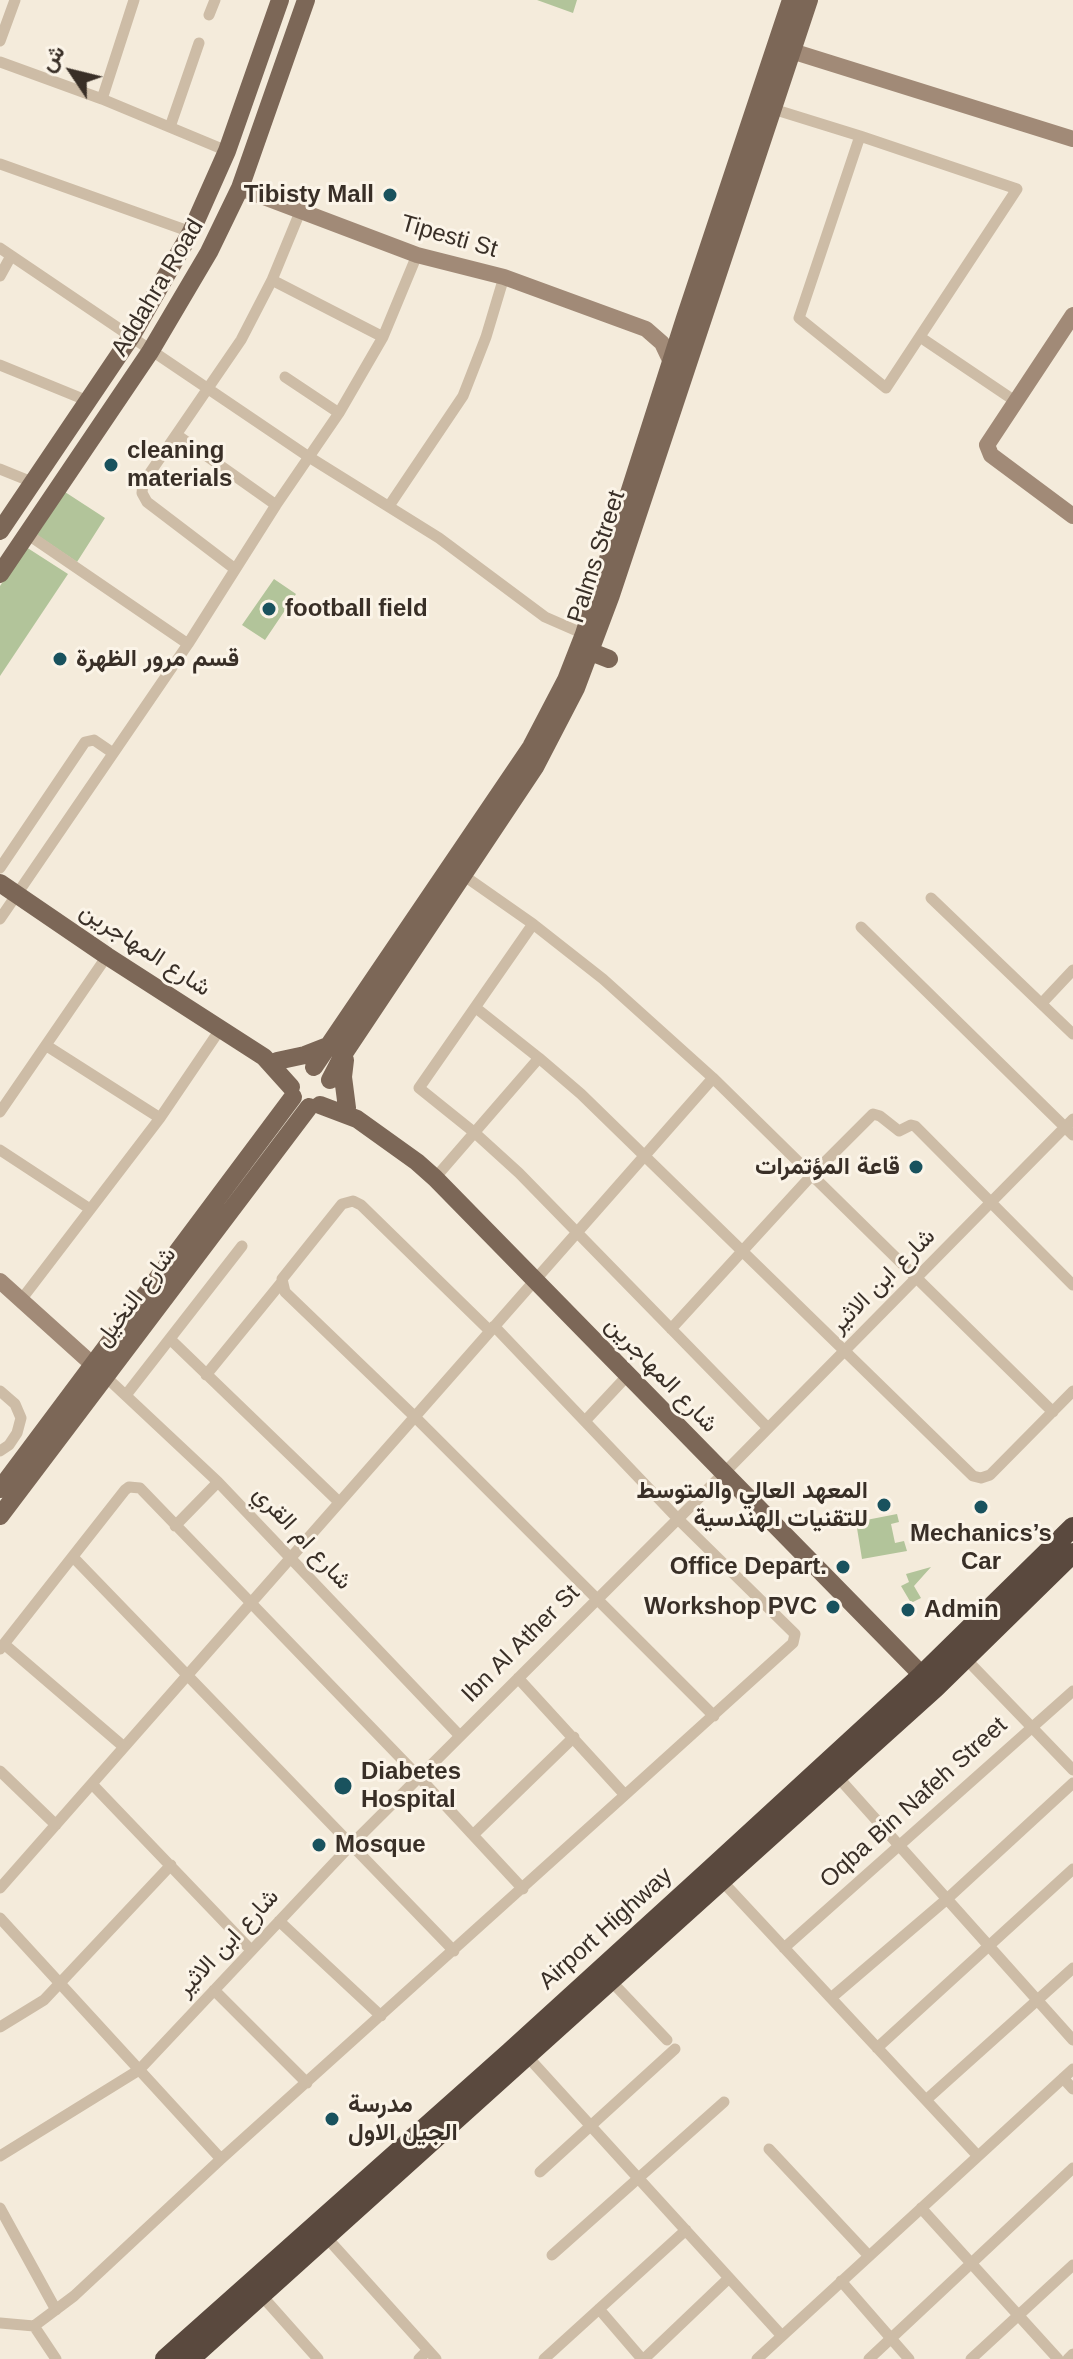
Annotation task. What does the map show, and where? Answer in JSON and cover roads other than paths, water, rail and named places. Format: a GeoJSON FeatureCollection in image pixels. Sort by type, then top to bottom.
{"type":"FeatureCollection","features":[{"type":"Feature","properties":{"kind":"highway","name":"Airport Highway"},"geometry":{"type":"LineString","coordinates":[[165,2359],[510,2052],[922,1675],[1073,1527]]}},
{"type":"Feature","properties":{"kind":"highway","name":"Airport Highway"},"geometry":{"type":"LineString","coordinates":[[190,2359],[966,1659],[1073,1553]]}},
{"type":"Feature","properties":{"kind":"main road","name":"Addahra Road"},"geometry":{"type":"LineString","coordinates":[[0,531],[131,337],[191,232],[227,151],[280,0]]}},
{"type":"Feature","properties":{"kind":"main road","name":"Addahra Road"},"geometry":{"type":"LineString","coordinates":[[0,574],[150,352],[204,261],[240,188],[306,0]]}},
{"type":"Feature","properties":{"kind":"main road","name":"Palms Street"},"geometry":{"type":"LineString","coordinates":[[585,644],[531,747],[340,1045],[312,1094],[294,1076],[340,1045],[463,875],[500,834],[542,772],[566,710],[585,644],[661,420],[773,109],[791,0]]}},
{"type":"Feature","properties":{"kind":"main road","name":"Palms Street"},"geometry":{"type":"LineString","coordinates":[[661,420],[671,362],[685,318],[784,49],[809,0]]}},
{"type":"Feature","properties":{"kind":"main road"},"geometry":{"type":"LineString","coordinates":[[585,644],[609,659]]}},
{"type":"Feature","properties":{"kind":"main road","name":"شارع المهاجرين"},"geometry":{"type":"LineString","coordinates":[[0,883],[417,1162],[922,1675]]}},
{"type":"Feature","properties":{"kind":"main road"},"geometry":{"type":"LineString","coordinates":[[272,1125],[276,1091],[271,1062],[340,1045],[349,1114],[317,1119],[293,1128]]}},
{"type":"Feature","properties":{"kind":"main road","name":"شارع المهاجرين"},"geometry":{"type":"LineString","coordinates":[[271,1062],[308,1068]]}},
{"type":"Feature","properties":{"kind":"main road"},"geometry":{"type":"LineString","coordinates":[[308,1068],[324,1071],[312,1094]]}},
{"type":"Feature","properties":{"kind":"main road","name":"شارع النخيل"},"geometry":{"type":"LineString","coordinates":[[0,1516],[272,1125],[312,1094]]}},
{"type":"Feature","properties":{"kind":"main road","name":"شارع النخيل"},"geometry":{"type":"LineString","coordinates":[[0,1489],[99,1371],[293,1128],[312,1094]]}},
{"type":"Feature","properties":{"kind":"street"},"geometry":{"type":"LineString","coordinates":[[0,41],[15,0]]}},
{"type":"Feature","properties":{"kind":"street"},"geometry":{"type":"LineString","coordinates":[[102,99],[134,0]]}},
{"type":"Feature","properties":{"kind":"street"},"geometry":{"type":"LineString","coordinates":[[209,15],[215,0]]}},
{"type":"Feature","properties":{"kind":"street"},"geometry":{"type":"LineString","coordinates":[[170,127],[199,43]]}},
{"type":"Feature","properties":{"kind":"street"},"geometry":{"type":"LineString","coordinates":[[784,49],[1073,139]]}},
{"type":"Feature","properties":{"kind":"street"},"geometry":{"type":"LineString","coordinates":[[0,62],[102,99],[227,151]]}},
{"type":"Feature","properties":{"kind":"street"},"geometry":{"type":"LineString","coordinates":[[773,109],[860,136],[1017,189],[886,388],[799,318],[860,136]]}},
{"type":"Feature","properties":{"kind":"street"},"geometry":{"type":"LineString","coordinates":[[0,164],[191,232]]}},
{"type":"Feature","properties":{"kind":"street","name":"Tipesti St"},"geometry":{"type":"LineString","coordinates":[[240,188],[417,255],[504,277],[646,329]]}},
{"type":"Feature","properties":{"kind":"street"},"geometry":{"type":"LineString","coordinates":[[235,569],[144,499],[143,483],[241,340],[272,280],[300,212]]}},
{"type":"Feature","properties":{"kind":"street"},"geometry":{"type":"LineString","coordinates":[[0,248],[150,352],[479,566],[585,644]]}},
{"type":"Feature","properties":{"kind":"street"},"geometry":{"type":"LineString","coordinates":[[0,919],[188,644],[339,413],[383,337],[417,255]]}},
{"type":"Feature","properties":{"kind":"street"},"geometry":{"type":"LineString","coordinates":[[0,276],[11,256]]}},
{"type":"Feature","properties":{"kind":"street"},"geometry":{"type":"LineString","coordinates":[[389,506],[463,396],[486,337],[504,277]]}},
{"type":"Feature","properties":{"kind":"street"},"geometry":{"type":"LineString","coordinates":[[272,280],[383,337]]}},
{"type":"Feature","properties":{"kind":"street"},"geometry":{"type":"LineString","coordinates":[[1073,315],[988,442],[988,451],[1073,516]]}},
{"type":"Feature","properties":{"kind":"street"},"geometry":{"type":"LineString","coordinates":[[646,329],[667,328],[685,318]]}},
{"type":"Feature","properties":{"kind":"street"},"geometry":{"type":"LineString","coordinates":[[646,329],[662,343],[671,362]]}},
{"type":"Feature","properties":{"kind":"street"},"geometry":{"type":"LineString","coordinates":[[920,337],[1015,401]]}},
{"type":"Feature","properties":{"kind":"street"},"geometry":{"type":"LineString","coordinates":[[0,365],[88,401]]}},
{"type":"Feature","properties":{"kind":"street"},"geometry":{"type":"LineString","coordinates":[[285,377],[339,413]]}},
{"type":"Feature","properties":{"kind":"street"},"geometry":{"type":"LineString","coordinates":[[177,435],[276,505]]}},
{"type":"Feature","properties":{"kind":"street"},"geometry":{"type":"LineString","coordinates":[[0,469],[32,482]]}},
{"type":"Feature","properties":{"kind":"street"},"geometry":{"type":"LineString","coordinates":[[27,534],[188,644]]}},
{"type":"Feature","properties":{"kind":"street"},"geometry":{"type":"LineString","coordinates":[[0,868],[85,742],[94,740],[113,753]]}},
{"type":"Feature","properties":{"kind":"street"},"geometry":{"type":"LineString","coordinates":[[463,875],[533,924],[603,979],[713,1078],[1053,1412]]}},
{"type":"Feature","properties":{"kind":"street"},"geometry":{"type":"LineString","coordinates":[[931,898],[1073,1034]]}},
{"type":"Feature","properties":{"kind":"street"},"geometry":{"type":"LineString","coordinates":[[533,924],[419,1088],[519,1173],[768,1428]]}},
{"type":"Feature","properties":{"kind":"street"},"geometry":{"type":"LineString","coordinates":[[861,927],[1070,1127]]}},
{"type":"Feature","properties":{"kind":"street"},"geometry":{"type":"LineString","coordinates":[[0,1112],[107,956]]}},
{"type":"Feature","properties":{"kind":"street"},"geometry":{"type":"LineString","coordinates":[[1042,1003],[1073,970]]}},
{"type":"Feature","properties":{"kind":"street"},"geometry":{"type":"LineString","coordinates":[[476,1008],[581,1094],[969,1474],[977,1478],[990,1475],[1073,1391]]}},
{"type":"Feature","properties":{"kind":"street"},"geometry":{"type":"LineString","coordinates":[[21,1300],[160,1118],[221,1028]]}},
{"type":"Feature","properties":{"kind":"street"},"geometry":{"type":"LineString","coordinates":[[47,1046],[160,1118]]}},
{"type":"Feature","properties":{"kind":"street"},"geometry":{"type":"LineString","coordinates":[[435,1178],[539,1058]]}},
{"type":"Feature","properties":{"kind":"street"},"geometry":{"type":"LineString","coordinates":[[0,1888],[713,1078]]}},
{"type":"Feature","properties":{"kind":"street"},"geometry":{"type":"LineString","coordinates":[[671,1329],[812,1175],[869,1117],[877,1114],[899,1131],[915,1126],[1073,1285]]}},
{"type":"Feature","properties":{"kind":"street","name":"شارع ابن الاثير"},"geometry":{"type":"LineString","coordinates":[[724,1473],[1070,1127]]}},
{"type":"Feature","properties":{"kind":"street"},"geometry":{"type":"LineString","coordinates":[[0,1150],[90,1209]]}},
{"type":"Feature","properties":{"kind":"street"},"geometry":{"type":"LineString","coordinates":[[0,2323],[34,2326],[101,2272],[221,2159],[714,1716],[793,1643],[795,1634],[492,1328],[361,1205],[353,1201],[342,1204],[206,1375]]}},
{"type":"Feature","properties":{"kind":"street"},"geometry":{"type":"LineString","coordinates":[[126,1395],[242,1246]]}},
{"type":"Feature","properties":{"kind":"street"},"geometry":{"type":"LineString","coordinates":[[0,1281],[99,1371]]}},
{"type":"Feature","properties":{"kind":"street"},"geometry":{"type":"LineString","coordinates":[[281,1283],[285,1292],[414,1416],[714,1716]]}},
{"type":"Feature","properties":{"kind":"street"},"geometry":{"type":"LineString","coordinates":[[171,1340],[339,1502]]}},
{"type":"Feature","properties":{"kind":"street","name":"شارع ام القري"},"geometry":{"type":"LineString","coordinates":[[99,1371],[218,1482],[460,1736]]}},
{"type":"Feature","properties":{"kind":"street"},"geometry":{"type":"LineString","coordinates":[[585,1421],[628,1375]]}},
{"type":"Feature","properties":{"kind":"street"},"geometry":{"type":"LineString","coordinates":[[0,1391],[15,1404],[21,1418],[17,1433],[0,1451]]}},
{"type":"Feature","properties":{"kind":"street","name":"Ibn Al Ather St"},"geometry":{"type":"LineString","coordinates":[[350,1846],[724,1473]]}},
{"type":"Feature","properties":{"kind":"street"},"geometry":{"type":"LineString","coordinates":[[175,1526],[218,1482]]}},
{"type":"Feature","properties":{"kind":"street"},"geometry":{"type":"LineString","coordinates":[[124,1747],[2,1647],[129,1487],[140,1488],[474,1834],[523,1889]]}},
{"type":"Feature","properties":{"kind":"street"},"geometry":{"type":"LineString","coordinates":[[73,1557],[454,1951]]}},
{"type":"Feature","properties":{"kind":"street"},"geometry":{"type":"LineString","coordinates":[[966,1659],[1073,1770]]}},
{"type":"Feature","properties":{"kind":"street"},"geometry":{"type":"LineString","coordinates":[[518,1678],[625,1795]]}},
{"type":"Feature","properties":{"kind":"street","name":"Oqba Bin Nafeh Street"},"geometry":{"type":"LineString","coordinates":[[784,1948],[1073,1691]]}},
{"type":"Feature","properties":{"kind":"street"},"geometry":{"type":"LineString","coordinates":[[474,1834],[574,1737]]}},
{"type":"Feature","properties":{"kind":"street"},"geometry":{"type":"LineString","coordinates":[[0,1771],[56,1825]]}},
{"type":"Feature","properties":{"kind":"street"},"geometry":{"type":"LineString","coordinates":[[837,1776],[1073,2040]]}},
{"type":"Feature","properties":{"kind":"street"},"geometry":{"type":"LineString","coordinates":[[831,1998],[947,1899],[1073,1783]]}},
{"type":"Feature","properties":{"kind":"street"},"geometry":{"type":"LineString","coordinates":[[92,1784],[251,1950]]}},
{"type":"Feature","properties":{"kind":"street","name":"شارع ابن الاثير"},"geometry":{"type":"LineString","coordinates":[[0,2156],[139,2070],[350,1846]]}},
{"type":"Feature","properties":{"kind":"street"},"geometry":{"type":"LineString","coordinates":[[0,2027],[44,2000],[61,1984],[171,1865]]}},
{"type":"Feature","properties":{"kind":"street"},"geometry":{"type":"LineString","coordinates":[[877,2048],[1073,1869]]}},
{"type":"Feature","properties":{"kind":"street"},"geometry":{"type":"LineString","coordinates":[[722,1881],[977,2155]]}},
{"type":"Feature","properties":{"kind":"street"},"geometry":{"type":"LineString","coordinates":[[0,1918],[221,2159]]}},
{"type":"Feature","properties":{"kind":"street"},"geometry":{"type":"LineString","coordinates":[[279,1921],[381,2016]]}},
{"type":"Feature","properties":{"kind":"street"},"geometry":{"type":"LineString","coordinates":[[926,2100],[1073,1968]]}},
{"type":"Feature","properties":{"kind":"street"},"geometry":{"type":"LineString","coordinates":[[540,2172],[591,2126],[671,2045],[611,1981]]}},
{"type":"Feature","properties":{"kind":"street"},"geometry":{"type":"LineString","coordinates":[[214,1990],[307,2083]]}},
{"type":"Feature","properties":{"kind":"street"},"geometry":{"type":"LineString","coordinates":[[527,2056],[782,2336]]}},
{"type":"Feature","properties":{"kind":"street"},"geometry":{"type":"LineString","coordinates":[[757,2359],[1073,2069]]}},
{"type":"Feature","properties":{"kind":"street"},"geometry":{"type":"LineString","coordinates":[[1063,2078],[1073,2089]]}},
{"type":"Feature","properties":{"kind":"street"},"geometry":{"type":"LineString","coordinates":[[552,2255],[724,2102]]}},
{"type":"Feature","properties":{"kind":"street"},"geometry":{"type":"LineString","coordinates":[[769,2149],[869,2256]]}},
{"type":"Feature","properties":{"kind":"street"},"geometry":{"type":"LineString","coordinates":[[869,2359],[1073,2168]]}},
{"type":"Feature","properties":{"kind":"street"},"geometry":{"type":"LineString","coordinates":[[0,2208],[56,2310]]}},
{"type":"Feature","properties":{"kind":"street"},"geometry":{"type":"LineString","coordinates":[[921,2208],[1058,2359]]}},
{"type":"Feature","properties":{"kind":"street"},"geometry":{"type":"LineString","coordinates":[[544,2359],[686,2230]]}},
{"type":"Feature","properties":{"kind":"street"},"geometry":{"type":"LineString","coordinates":[[327,2238],[432,2355],[419,2359]]}},
{"type":"Feature","properties":{"kind":"street"},"geometry":{"type":"LineString","coordinates":[[971,2359],[1073,2265]]}},
{"type":"Feature","properties":{"kind":"street"},"geometry":{"type":"LineString","coordinates":[[599,2309],[643,2359],[729,2278]]}},
{"type":"Feature","properties":{"kind":"street"},"geometry":{"type":"LineString","coordinates":[[841,2281],[909,2359]]}},
{"type":"Feature","properties":{"kind":"street"},"geometry":{"type":"LineString","coordinates":[[262,2296],[318,2359]]}},
{"type":"Feature","properties":{"kind":"street"},"geometry":{"type":"LineString","coordinates":[[34,2326],[56,2359]]}},
{"type":"Feature","properties":{"kind":"street"},"geometry":{"type":"LineString","coordinates":[[1068,2359],[1073,2354]]}},
{"type":"Feature","properties":{"kind":"place","name":"Tibisty Mall"},"geometry":{"type":"Point","coordinates":[390,195]}},
{"type":"Feature","properties":{"kind":"place","name":"cleaning materials"},"geometry":{"type":"Point","coordinates":[111,465]}},
{"type":"Feature","properties":{"kind":"place","name":"football field"},"geometry":{"type":"Point","coordinates":[269,609]}},
{"type":"Feature","properties":{"kind":"place","name":"قسم مرور الظهرة"},"geometry":{"type":"Point","coordinates":[60,659]}},
{"type":"Feature","properties":{"kind":"place","name":"قاعة المؤتمرات"},"geometry":{"type":"Point","coordinates":[916,1167]}},
{"type":"Feature","properties":{"kind":"place","name":"المعهد العالي والمتوسط للتقنيات الهندسية"},"geometry":{"type":"Point","coordinates":[884,1505]}},
{"type":"Feature","properties":{"kind":"place","name":"Mechanics’s Car"},"geometry":{"type":"Point","coordinates":[981,1507]}},
{"type":"Feature","properties":{"kind":"place","name":"Office Depart."},"geometry":{"type":"Point","coordinates":[843,1567]}},
{"type":"Feature","properties":{"kind":"place","name":"Workshop PVC"},"geometry":{"type":"Point","coordinates":[833,1607]}},
{"type":"Feature","properties":{"kind":"place","name":"Admin"},"geometry":{"type":"Point","coordinates":[908,1610]}},
{"type":"Feature","properties":{"kind":"place","name":"Diabetes Hospital"},"geometry":{"type":"Point","coordinates":[343,1786]}},
{"type":"Feature","properties":{"kind":"place","name":"Mosque"},"geometry":{"type":"Point","coordinates":[319,1845]}},
{"type":"Feature","properties":{"kind":"place","name":"مدرسة الجيل الاول"},"geometry":{"type":"Point","coordinates":[332,2119]}}]}
